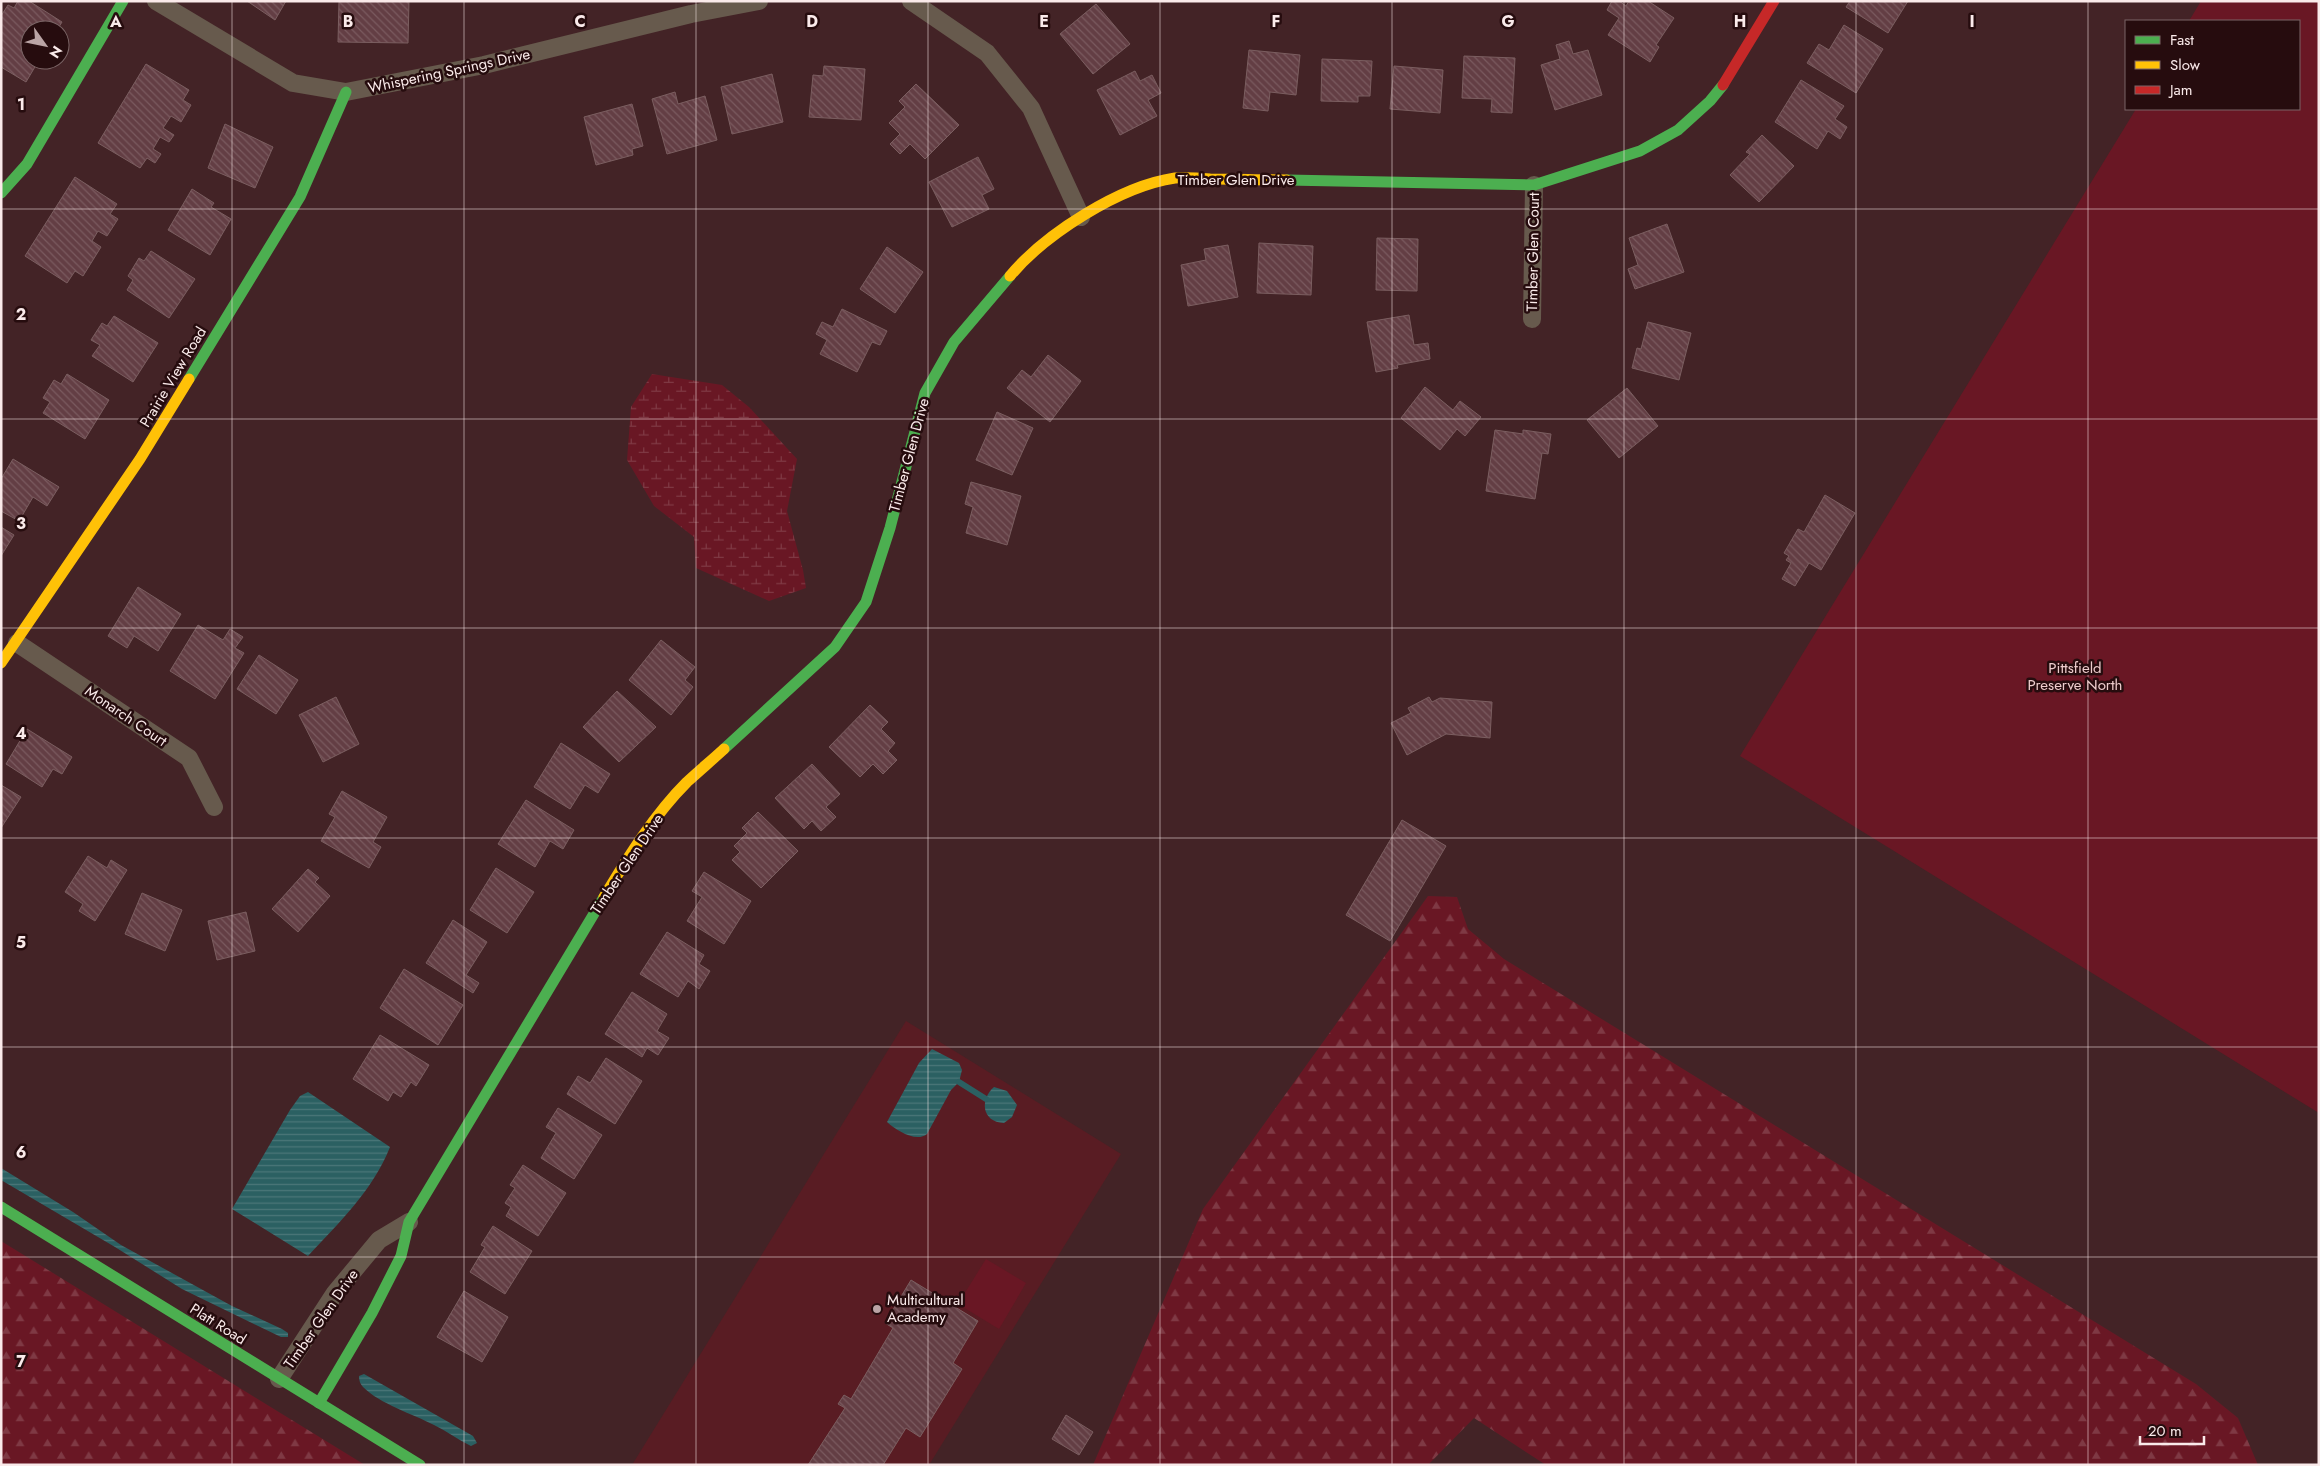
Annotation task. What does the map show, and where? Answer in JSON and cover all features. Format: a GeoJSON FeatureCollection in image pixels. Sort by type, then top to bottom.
{"type":"FeatureCollection","features":[{"type":"Feature","properties":{"kind":"street"},"geometry":{"type":"LineString","coordinates":[[1,193],[26,164],[123,1]]}},
{"type":"Feature","properties":{"kind":"street","name":"Whispering Springs Drive"},"geometry":{"type":"LineString","coordinates":[[156,1],[293,83],[346,92],[484,65],[691,14],[759,1]]}},
{"type":"Feature","properties":{"kind":"street"},"geometry":{"type":"LineString","coordinates":[[911,1],[987,53],[1031,108],[1081,217]]}},
{"type":"Feature","properties":{"kind":"street","name":"Timber Glen Drive"},"geometry":{"type":"LineString","coordinates":[[319,1403],[372,1313],[401,1256],[408,1222],[623,865],[652,824],[686,783],[802,679],[835,646],[866,602],[890,528],[926,393],[954,342],[1026,258],[1081,217],[1136,189],[1176,178],[1534,185],[1640,151],[1678,130],[1700,111],[1724,84],[1774,1]]}},
{"type":"Feature","properties":{"kind":"street","name":"Prairie View Road"},"geometry":{"type":"LineString","coordinates":[[1,663],[16,644],[140,459],[300,197],[346,92]]}},
{"type":"Feature","properties":{"kind":"street","name":"Timber Glen Court"},"geometry":{"type":"LineString","coordinates":[[1532,320],[1534,185]]}},
{"type":"Feature","properties":{"kind":"street","name":"Monarch Court"},"geometry":{"type":"LineString","coordinates":[[16,644],[189,758],[214,807]]}},
{"type":"Feature","properties":{"kind":"street","name":"Platt Road"},"geometry":{"type":"LineString","coordinates":[[1,1207],[420,1465]]}},
{"type":"Feature","properties":{"kind":"street","name":"Timber Glen Drive"},"geometry":{"type":"LineString","coordinates":[[279,1379],[335,1293],[379,1240],[408,1222]]}},
{"type":"Feature","properties":{"kind":"shaded area","name":"Multicultural Academy"},"geometry":{"type":"Polygon","coordinates":[[[906,1021],[1121,1154],[929,1465],[632,1465],[906,1021]]]}},
{"type":"Feature","properties":{"kind":"green space","name":"Pittsfield Preserve North"},"geometry":{"type":"Polygon","coordinates":[[[2201,1],[2319,1],[2319,1113],[1740,756],[2135,110],[2300,110],[2300,20],[2190,20],[2201,1]]]}},
{"type":"Feature","properties":{"kind":"green space"},"geometry":{"type":"Polygon","coordinates":[[[652,374],[722,385],[749,407],[797,459],[787,511],[806,588],[769,601],[696,568],[694,537],[654,506],[627,460],[631,407],[652,374]]]}},
{"type":"Feature","properties":{"kind":"green space"},"geometry":{"type":"Polygon","coordinates":[[[1428,896],[1457,897],[1468,929],[1504,959],[2196,1384],[2238,1418],[2258,1465],[1546,1465],[1474,1418],[1428,1465],[1093,1465],[1203,1209],[1428,896]]]}},
{"type":"Feature","properties":{"kind":"green space"},"geometry":{"type":"Polygon","coordinates":[[[1,1241],[365,1465],[1,1465],[1,1241]]]}},
{"type":"Feature","properties":{"kind":"green space"},"geometry":{"type":"Polygon","coordinates":[[[986,1259],[1026,1283],[999,1329],[958,1304],[986,1259]]]}},
{"type":"Feature","properties":{"kind":"water"},"geometry":{"type":"Polygon","coordinates":[[[932,1049],[959,1063],[962,1070],[959,1082],[951,1090],[927,1134],[917,1137],[912,1136],[901,1132],[887,1122],[919,1063],[932,1049]]]}},
{"type":"Feature","properties":{"kind":"water"},"geometry":{"type":"Polygon","coordinates":[[[994,1087],[1007,1091],[1017,1105],[1012,1117],[1004,1123],[991,1119],[985,1109],[986,1098],[994,1087]]]}},
{"type":"Feature","properties":{"kind":"water"},"geometry":{"type":"Polygon","coordinates":[[[308,1092],[390,1147],[383,1163],[365,1192],[308,1256],[232,1209],[290,1110],[300,1096],[308,1092]]]}},
{"type":"Feature","properties":{"kind":"water"},"geometry":{"type":"Polygon","coordinates":[[[1,1168],[73,1212],[121,1245],[232,1306],[282,1329],[288,1333],[288,1337],[281,1337],[182,1289],[1,1180],[1,1168]]]}},
{"type":"Feature","properties":{"kind":"water"},"geometry":{"type":"Polygon","coordinates":[[[364,1374],[473,1436],[477,1443],[471,1446],[439,1427],[378,1399],[361,1385],[359,1376],[364,1374]]]}},
{"type":"Feature","properties":{"kind":"building"},"geometry":{"type":"Polygon","coordinates":[[[18,1],[29,1],[59,20],[20,20],[20,70],[33,70],[26,82],[1,67],[1,16],[8,5],[14,8],[18,1]]]}},
{"type":"Feature","properties":{"kind":"building"},"geometry":{"type":"Polygon","coordinates":[[[247,1],[286,1],[275,20],[247,1]]]}},
{"type":"Feature","properties":{"kind":"building"},"geometry":{"type":"Polygon","coordinates":[[[339,1],[409,1],[408,43],[338,42],[339,1]]]}},
{"type":"Feature","properties":{"kind":"building"},"geometry":{"type":"Polygon","coordinates":[[[1612,1],[1619,1],[1626,6],[1629,1],[1648,1],[1674,18],[1656,45],[1659,47],[1650,62],[1608,35],[1619,18],[1607,10],[1612,1]]]}},
{"type":"Feature","properties":{"kind":"building"},"geometry":{"type":"Polygon","coordinates":[[[1850,1],[1908,1],[1888,33],[1846,7],[1850,1]]]}},
{"type":"Feature","properties":{"kind":"building"},"geometry":{"type":"Polygon","coordinates":[[[1096,4],[1130,44],[1093,74],[1060,34],[1096,4]]]}},
{"type":"Feature","properties":{"kind":"building"},"geometry":{"type":"Polygon","coordinates":[[[1844,25],[1883,49],[1856,93],[1807,63],[1819,44],[1829,50],[1844,25]]]}},
{"type":"Feature","properties":{"kind":"building"},"geometry":{"type":"Polygon","coordinates":[[[1569,41],[1573,54],[1588,50],[1602,95],[1555,110],[1541,65],[1560,59],[1556,45],[1569,41]]]}},
{"type":"Feature","properties":{"kind":"building"},"geometry":{"type":"Polygon","coordinates":[[[1249,50],[1300,55],[1296,95],[1270,92],[1268,111],[1243,108],[1249,50]]]}},
{"type":"Feature","properties":{"kind":"building"},"geometry":{"type":"Polygon","coordinates":[[[1464,56],[1515,58],[1512,113],[1491,112],[1492,99],[1462,98],[1464,56]]]}},
{"type":"Feature","properties":{"kind":"building"},"geometry":{"type":"Polygon","coordinates":[[[1322,59],[1372,61],[1370,96],[1358,96],[1358,102],[1321,101],[1322,59]]]}},
{"type":"Feature","properties":{"kind":"building"},"geometry":{"type":"Polygon","coordinates":[[[146,64],[189,90],[183,100],[191,105],[181,122],[171,116],[163,128],[174,135],[169,142],[160,137],[153,149],[161,154],[155,163],[147,158],[140,168],[98,143],[146,64]]]}},
{"type":"Feature","properties":{"kind":"building"},"geometry":{"type":"Polygon","coordinates":[[[824,66],[865,69],[861,120],[809,117],[813,75],[823,76],[824,66]]]}},
{"type":"Feature","properties":{"kind":"building"},"geometry":{"type":"Polygon","coordinates":[[[1394,66],[1443,70],[1440,113],[1390,109],[1394,66]]]}},
{"type":"Feature","properties":{"kind":"building"},"geometry":{"type":"Polygon","coordinates":[[[1135,71],[1140,81],[1152,75],[1161,93],[1148,100],[1157,116],[1120,135],[1097,90],[1135,71]]]}},
{"type":"Feature","properties":{"kind":"building"},"geometry":{"type":"Polygon","coordinates":[[[772,74],[783,122],[732,134],[721,87],[772,74]]]}},
{"type":"Feature","properties":{"kind":"building"},"geometry":{"type":"Polygon","coordinates":[[[1801,80],[1844,106],[1835,119],[1847,127],[1840,139],[1828,131],[1817,149],[1775,122],[1801,80]]]}},
{"type":"Feature","properties":{"kind":"building"},"geometry":{"type":"Polygon","coordinates":[[[916,84],[959,125],[925,159],[910,144],[900,154],[890,144],[900,134],[889,123],[905,107],[899,101],[916,84]]]}},
{"type":"Feature","properties":{"kind":"building"},"geometry":{"type":"Polygon","coordinates":[[[675,92],[678,104],[705,96],[717,140],[667,154],[652,99],[675,92]]]}},
{"type":"Feature","properties":{"kind":"building"},"geometry":{"type":"Polygon","coordinates":[[[632,104],[643,146],[632,149],[633,155],[596,165],[584,117],[632,104]]]}},
{"type":"Feature","properties":{"kind":"building"},"geometry":{"type":"Polygon","coordinates":[[[225,124],[273,147],[255,188],[208,168],[225,124]]]}},
{"type":"Feature","properties":{"kind":"building"},"geometry":{"type":"Polygon","coordinates":[[[1762,135],[1794,166],[1759,202],[1730,175],[1750,154],[1746,152],[1762,135]]]}},
{"type":"Feature","properties":{"kind":"building"},"geometry":{"type":"Polygon","coordinates":[[[978,157],[994,189],[982,195],[989,209],[952,227],[929,182],[978,157]]]}},
{"type":"Feature","properties":{"kind":"building"},"geometry":{"type":"Polygon","coordinates":[[[75,177],[117,204],[110,214],[118,219],[107,236],[98,231],[92,241],[101,247],[83,276],[75,271],[67,283],[25,256],[75,177]]]}},
{"type":"Feature","properties":{"kind":"building"},"geometry":{"type":"Polygon","coordinates":[[[192,189],[214,203],[211,207],[231,219],[210,255],[168,230],[192,189]]]}},
{"type":"Feature","properties":{"kind":"building"},"geometry":{"type":"Polygon","coordinates":[[[1667,224],[1684,272],[1635,289],[1628,269],[1638,265],[1629,238],[1667,224]]]}},
{"type":"Feature","properties":{"kind":"building"},"geometry":{"type":"Polygon","coordinates":[[[1377,238],[1418,239],[1417,291],[1376,290],[1377,238]]]}},
{"type":"Feature","properties":{"kind":"building"},"geometry":{"type":"Polygon","coordinates":[[[1259,243],[1313,246],[1311,295],[1257,293],[1259,243]]]}},
{"type":"Feature","properties":{"kind":"building"},"geometry":{"type":"Polygon","coordinates":[[[1228,245],[1238,297],[1188,306],[1181,265],[1206,260],[1204,249],[1228,245]]]}},
{"type":"Feature","properties":{"kind":"building"},"geometry":{"type":"Polygon","coordinates":[[[887,247],[923,272],[895,313],[860,289],[887,247]]]}},
{"type":"Feature","properties":{"kind":"building"},"geometry":{"type":"Polygon","coordinates":[[[151,251],[195,279],[169,318],[127,290],[133,280],[128,276],[139,258],[144,261],[151,251]]]}},
{"type":"Feature","properties":{"kind":"building"},"geometry":{"type":"Polygon","coordinates":[[[842,309],[887,331],[880,345],[872,342],[857,372],[820,354],[827,340],[816,334],[822,322],[833,327],[842,309]]]}},
{"type":"Feature","properties":{"kind":"building"},"geometry":{"type":"Polygon","coordinates":[[[1409,315],[1414,345],[1428,343],[1430,359],[1397,365],[1398,368],[1376,372],[1367,322],[1409,315]]]}},
{"type":"Feature","properties":{"kind":"building"},"geometry":{"type":"Polygon","coordinates":[[[114,316],[158,343],[133,382],[92,356],[100,345],[91,340],[102,323],[107,326],[114,316]]]}},
{"type":"Feature","properties":{"kind":"building"},"geometry":{"type":"Polygon","coordinates":[[[1648,322],[1691,333],[1679,380],[1632,368],[1637,348],[1641,349],[1648,322]]]}},
{"type":"Feature","properties":{"kind":"building"},"geometry":{"type":"Polygon","coordinates":[[[1048,355],[1081,381],[1050,422],[1007,388],[1022,370],[1031,377],[1048,355]]]}},
{"type":"Feature","properties":{"kind":"building"},"geometry":{"type":"Polygon","coordinates":[[[67,374],[109,400],[85,439],[43,413],[50,402],[43,398],[54,380],[61,384],[67,374]]]}},
{"type":"Feature","properties":{"kind":"building"},"geometry":{"type":"Polygon","coordinates":[[[1425,387],[1453,410],[1460,401],[1481,417],[1465,436],[1457,429],[1440,450],[1401,418],[1425,387]]]}},
{"type":"Feature","properties":{"kind":"building"},"geometry":{"type":"Polygon","coordinates":[[[1627,388],[1658,426],[1619,458],[1587,420],[1627,388]]]}},
{"type":"Feature","properties":{"kind":"building"},"geometry":{"type":"Polygon","coordinates":[[[997,412],[1033,428],[1012,475],[976,460],[997,412]]]}},
{"type":"Feature","properties":{"kind":"building"},"geometry":{"type":"Polygon","coordinates":[[[1495,430],[1523,434],[1523,430],[1551,434],[1548,454],[1542,453],[1535,499],[1486,491],[1495,430]]]}},
{"type":"Feature","properties":{"kind":"building"},"geometry":{"type":"Polygon","coordinates":[[[13,459],[59,487],[47,506],[33,497],[19,521],[1,511],[1,479],[13,459]]]}},
{"type":"Feature","properties":{"kind":"building"},"geometry":{"type":"Polygon","coordinates":[[[971,482],[1021,496],[1007,545],[966,533],[973,507],[965,504],[971,482]]]}},
{"type":"Feature","properties":{"kind":"building"},"geometry":{"type":"Polygon","coordinates":[[[1825,495],[1855,513],[1821,570],[1809,563],[1795,586],[1782,579],[1791,563],[1786,560],[1789,556],[1784,553],[1798,529],[1804,532],[1825,495]]]}},
{"type":"Feature","properties":{"kind":"building"},"geometry":{"type":"Polygon","coordinates":[[[1,527],[14,535],[1,556],[1,527]]]}},
{"type":"Feature","properties":{"kind":"building"},"geometry":{"type":"Polygon","coordinates":[[[138,587],[181,614],[158,651],[134,636],[127,648],[108,636],[138,587]]]}},
{"type":"Feature","properties":{"kind":"building"},"geometry":{"type":"Polygon","coordinates":[[[198,625],[223,640],[230,629],[243,637],[235,648],[244,653],[215,699],[170,671],[198,625]]]}},
{"type":"Feature","properties":{"kind":"building"},"geometry":{"type":"Polygon","coordinates":[[[661,640],[695,667],[685,680],[693,687],[671,715],[629,680],[661,640]]]}},
{"type":"Feature","properties":{"kind":"building"},"geometry":{"type":"Polygon","coordinates":[[[259,655],[298,680],[276,714],[237,689],[259,655]]]}},
{"type":"Feature","properties":{"kind":"building"},"geometry":{"type":"Polygon","coordinates":[[[617,691],[656,727],[619,762],[583,727],[617,691]]]}},
{"type":"Feature","properties":{"kind":"building"},"geometry":{"type":"Polygon","coordinates":[[[336,697],[359,744],[323,762],[299,715],[336,697]]]}},
{"type":"Feature","properties":{"kind":"building"},"geometry":{"type":"Polygon","coordinates":[[[1429,697],[1432,702],[1440,698],[1492,702],[1490,738],[1446,734],[1407,755],[1391,723],[1411,713],[1408,708],[1429,697]]]}},
{"type":"Feature","properties":{"kind":"building"},"geometry":{"type":"Polygon","coordinates":[[[870,705],[888,722],[881,729],[895,743],[888,751],[897,760],[883,774],[873,764],[860,777],[829,747],[870,705]]]}},
{"type":"Feature","properties":{"kind":"building"},"geometry":{"type":"Polygon","coordinates":[[[27,729],[72,757],[62,774],[53,769],[42,787],[6,764],[27,729]]]}},
{"type":"Feature","properties":{"kind":"building"},"geometry":{"type":"Polygon","coordinates":[[[561,743],[610,774],[598,793],[585,785],[570,809],[534,787],[561,743]]]}},
{"type":"Feature","properties":{"kind":"building"},"geometry":{"type":"Polygon","coordinates":[[[812,764],[840,794],[826,807],[836,817],[821,831],[812,821],[804,829],[775,798],[812,764]]]}},
{"type":"Feature","properties":{"kind":"building"},"geometry":{"type":"Polygon","coordinates":[[[1,785],[21,797],[1,828],[1,785]]]}},
{"type":"Feature","properties":{"kind":"building"},"geometry":{"type":"Polygon","coordinates":[[[342,791],[387,817],[373,842],[381,847],[369,868],[321,841],[335,817],[329,814],[342,791]]]}},
{"type":"Feature","properties":{"kind":"building"},"geometry":{"type":"Polygon","coordinates":[[[526,800],[574,830],[563,849],[550,841],[535,867],[498,844],[526,800]]]}},
{"type":"Feature","properties":{"kind":"building"},"geometry":{"type":"Polygon","coordinates":[[[758,812],[798,851],[761,888],[732,860],[740,852],[734,846],[747,833],[742,828],[758,812]]]}},
{"type":"Feature","properties":{"kind":"building"},"geometry":{"type":"Polygon","coordinates":[[[1402,820],[1446,846],[1390,941],[1346,915],[1402,820]]]}},
{"type":"Feature","properties":{"kind":"building"},"geometry":{"type":"Polygon","coordinates":[[[88,856],[107,868],[111,860],[127,870],[95,921],[79,911],[83,904],[65,892],[88,856]]]}},
{"type":"Feature","properties":{"kind":"building"},"geometry":{"type":"Polygon","coordinates":[[[496,868],[534,892],[507,933],[470,910],[496,868]]]}},
{"type":"Feature","properties":{"kind":"building"},"geometry":{"type":"Polygon","coordinates":[[[308,869],[319,878],[315,882],[330,896],[298,932],[272,909],[308,869]]]}},
{"type":"Feature","properties":{"kind":"building"},"geometry":{"type":"Polygon","coordinates":[[[704,872],[751,901],[724,944],[687,921],[702,897],[692,891],[704,872]]]}},
{"type":"Feature","properties":{"kind":"building"},"geometry":{"type":"Polygon","coordinates":[[[142,893],[182,910],[165,951],[125,934],[142,893]]]}},
{"type":"Feature","properties":{"kind":"building"},"geometry":{"type":"Polygon","coordinates":[[[246,912],[255,951],[217,960],[208,921],[246,912]]]}},
{"type":"Feature","properties":{"kind":"building"},"geometry":{"type":"Polygon","coordinates":[[[453,920],[487,942],[466,975],[479,983],[473,993],[426,963],[453,920]]]}},
{"type":"Feature","properties":{"kind":"building"},"geometry":{"type":"Polygon","coordinates":[[[667,932],[704,955],[699,964],[710,971],[699,989],[688,981],[678,997],[640,974],[667,932]]]}},
{"type":"Feature","properties":{"kind":"building"},"geometry":{"type":"Polygon","coordinates":[[[404,969],[463,1005],[438,1045],[380,1008],[404,969]]]}},
{"type":"Feature","properties":{"kind":"building"},"geometry":{"type":"Polygon","coordinates":[[[632,992],[667,1014],[657,1031],[669,1038],[658,1055],[647,1048],[642,1057],[605,1034],[632,992]]]}},
{"type":"Feature","properties":{"kind":"building"},"geometry":{"type":"Polygon","coordinates":[[[380,1035],[429,1065],[416,1086],[411,1082],[401,1097],[393,1092],[388,1101],[353,1079],[380,1035]]]}},
{"type":"Feature","properties":{"kind":"building"},"geometry":{"type":"Polygon","coordinates":[[[606,1058],[642,1081],[615,1124],[567,1094],[578,1076],[590,1083],[606,1058]]]}},
{"type":"Feature","properties":{"kind":"building"},"geometry":{"type":"Polygon","coordinates":[[[558,1108],[602,1135],[574,1179],[541,1158],[556,1133],[546,1127],[558,1108]]]}},
{"type":"Feature","properties":{"kind":"building"},"geometry":{"type":"Polygon","coordinates":[[[523,1165],[566,1193],[538,1236],[506,1216],[511,1207],[505,1203],[515,1188],[510,1185],[523,1165]]]}},
{"type":"Feature","properties":{"kind":"building"},"geometry":{"type":"Polygon","coordinates":[[[493,1226],[532,1251],[505,1294],[470,1272],[485,1247],[481,1245],[493,1226]]]}},
{"type":"Feature","properties":{"kind":"building"},"geometry":{"type":"Polygon","coordinates":[[[911,1280],[978,1321],[953,1363],[962,1369],[920,1437],[906,1428],[883,1465],[808,1465],[845,1408],[838,1404],[844,1395],[851,1399],[893,1328],[885,1323],[911,1280]]]}},
{"type":"Feature","properties":{"kind":"building"},"geometry":{"type":"Polygon","coordinates":[[[464,1291],[508,1317],[482,1362],[437,1337],[464,1291]]]}},
{"type":"Feature","properties":{"kind":"building"},"geometry":{"type":"Polygon","coordinates":[[[1066,1415],[1093,1432],[1079,1455],[1052,1439],[1066,1415]]]}},
{"type":"Feature","properties":{"kind":"waterway"},"geometry":{"type":"LineString","coordinates":[[959,1082],[986,1099]]}},
{"type":"Feature","properties":{"kind":"traffic: fast"},"geometry":{"type":"LineString","coordinates":[[1,193],[27,164],[123,1]]}},
{"type":"Feature","properties":{"kind":"traffic: fast"},"geometry":{"type":"LineString","coordinates":[[1287,180],[1534,185],[1640,151],[1678,130],[1710,101],[1723,85]]}},
{"type":"Feature","properties":{"kind":"traffic: fast"},"geometry":{"type":"LineString","coordinates":[[189,379],[300,197],[346,92]]}},
{"type":"Feature","properties":{"kind":"traffic: fast"},"geometry":{"type":"LineString","coordinates":[[724,749],[835,647],[866,602],[890,528],[925,393],[954,342],[1010,276]]}},
{"type":"Feature","properties":{"kind":"traffic: fast"},"geometry":{"type":"LineString","coordinates":[[319,1403],[372,1313],[401,1256],[409,1222],[604,897]]}},
{"type":"Feature","properties":{"kind":"traffic: fast"},"geometry":{"type":"LineString","coordinates":[[1,1207],[420,1465]]}},
{"type":"Feature","properties":{"kind":"traffic: slow"},"geometry":{"type":"LineString","coordinates":[[1010,276],[1043,244],[1085,214],[1108,201],[1154,183],[1175,178],[1287,180]]}},
{"type":"Feature","properties":{"kind":"traffic: slow"},"geometry":{"type":"LineString","coordinates":[[1,663],[140,459],[189,379]]}},
{"type":"Feature","properties":{"kind":"traffic: slow"},"geometry":{"type":"LineString","coordinates":[[604,897],[632,852],[663,808],[687,782],[724,749]]}},
{"type":"Feature","properties":{"kind":"traffic: jam"},"geometry":{"type":"LineString","coordinates":[[1723,85],[1774,1]]}},
{"type":"Feature","properties":{"kind":"place","name":"Multicultural Academy"},"geometry":{"type":"Point","coordinates":[877,1309]}}]}
